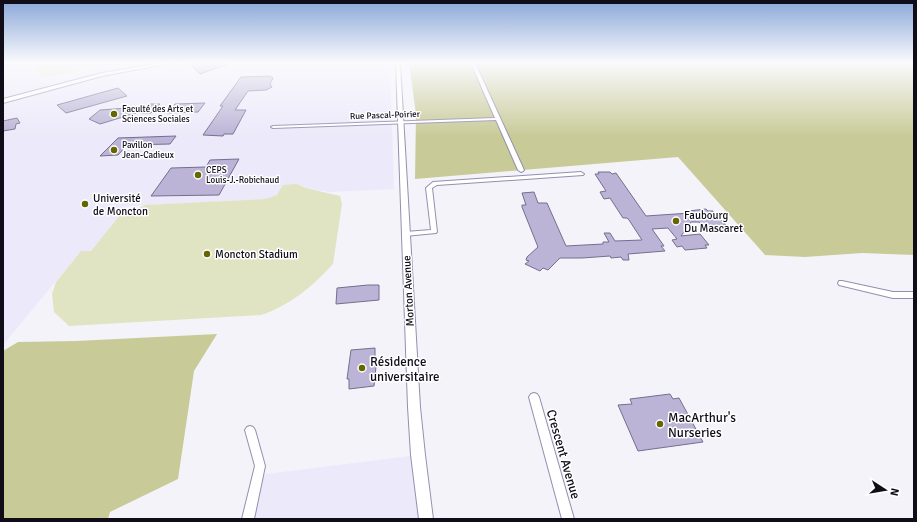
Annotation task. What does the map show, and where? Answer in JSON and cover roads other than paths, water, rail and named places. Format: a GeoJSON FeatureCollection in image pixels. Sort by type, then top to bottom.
{"type":"FeatureCollection","features":[{"type":"Feature","properties":{"kind":"street"},"geometry":{"type":"LineString","coordinates":[[3,101],[55,87]]}},
{"type":"Feature","properties":{"kind":"street","name":"Morton Avenue"},"geometry":{"type":"LineString","coordinates":[[398,87],[415,421],[426,519]]}},
{"type":"Feature","properties":{"kind":"street"},"geometry":{"type":"LineString","coordinates":[[484,87],[498,119],[515,172]]}},
{"type":"Feature","properties":{"kind":"street","name":"Rue Pascal-Poirier"},"geometry":{"type":"LineString","coordinates":[[273,127],[498,119]]}},
{"type":"Feature","properties":{"kind":"street"},"geometry":{"type":"LineString","coordinates":[[405,234],[434,232],[429,188],[432,184],[515,172],[534,176],[581,174]]}},
{"type":"Feature","properties":{"kind":"street"},"geometry":{"type":"LineString","coordinates":[[842,283],[893,295],[914,295]]}},
{"type":"Feature","properties":{"kind":"street","name":"Crescent Avenue"},"geometry":{"type":"LineString","coordinates":[[534,397],[568,519]]}},
{"type":"Feature","properties":{"kind":"street"},"geometry":{"type":"LineString","coordinates":[[248,519],[260,466],[250,430]]}},
{"type":"Feature","properties":{"kind":"place","name":"Faculté des Arts et Sciences Sociales"},"geometry":{"type":"Point","coordinates":[114,114]}},
{"type":"Feature","properties":{"kind":"place","name":"Pavillon Jean-Cadieux"},"geometry":{"type":"Point","coordinates":[114,150]}},
{"type":"Feature","properties":{"kind":"place","name":"CEPS Louis-J.-Robichaud"},"geometry":{"type":"Point","coordinates":[198,175]}},
{"type":"Feature","properties":{"kind":"place","name":"Université de Moncton"},"geometry":{"type":"Point","coordinates":[85,204]}},
{"type":"Feature","properties":{"kind":"place","name":"Faubourg Du Mascaret"},"geometry":{"type":"Point","coordinates":[676,221]}},
{"type":"Feature","properties":{"kind":"place","name":"Moncton Stadium"},"geometry":{"type":"Point","coordinates":[207,254]}},
{"type":"Feature","properties":{"kind":"place","name":"Résidence universitaire"},"geometry":{"type":"Point","coordinates":[362,368]}},
{"type":"Feature","properties":{"kind":"place","name":"MacArthur's Nurseries"},"geometry":{"type":"Point","coordinates":[660,424]}}]}
